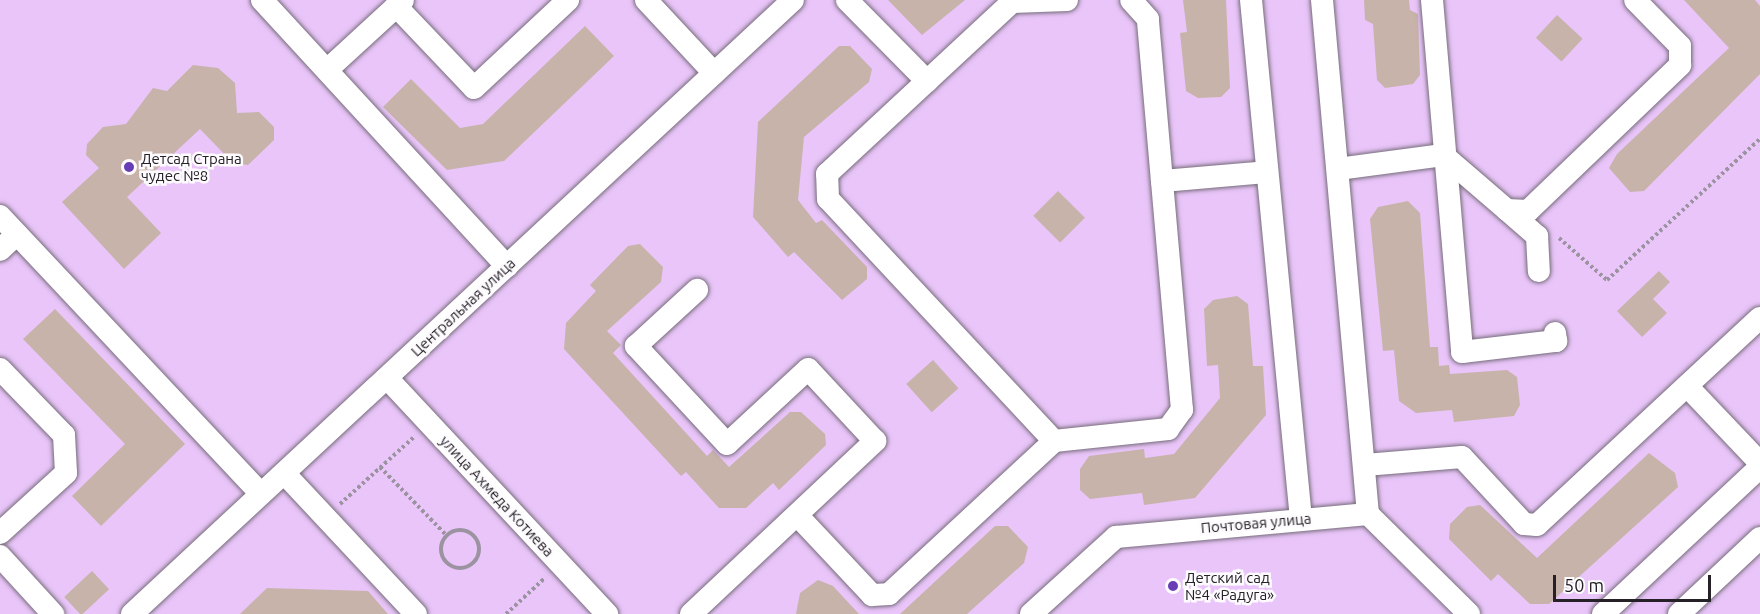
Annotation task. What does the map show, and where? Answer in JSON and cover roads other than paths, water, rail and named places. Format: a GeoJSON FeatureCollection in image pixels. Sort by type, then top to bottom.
{"type":"FeatureCollection","features":[{"type":"Feature","properties":{"kind":"street"},"geometry":{"type":"LineString","coordinates":[[262,0],[507,266]]}},
{"type":"Feature","properties":{"kind":"street"},"geometry":{"type":"LineString","coordinates":[[327,70],[400,3],[474,88],[568,0]]}},
{"type":"Feature","properties":{"kind":"street"},"geometry":{"type":"LineString","coordinates":[[646,0],[714,73]]}},
{"type":"Feature","properties":{"kind":"street","name":"Центральная улица"},"geometry":{"type":"LineString","coordinates":[[132,614],[793,0]]}},
{"type":"Feature","properties":{"kind":"street"},"geometry":{"type":"LineString","coordinates":[[847,0],[927,81]]}},
{"type":"Feature","properties":{"kind":"street"},"geometry":{"type":"LineString","coordinates":[[1054,441],[828,199],[827,174],[1012,3],[1067,0]]}},
{"type":"Feature","properties":{"kind":"street"},"geometry":{"type":"LineString","coordinates":[[797,515],[872,595],[890,594],[1054,441],[1168,429],[1182,410],[1148,19],[1131,0]]}},
{"type":"Feature","properties":{"kind":"street"},"geometry":{"type":"LineString","coordinates":[[1251,0],[1301,519]]}},
{"type":"Feature","properties":{"kind":"street"},"geometry":{"type":"LineString","coordinates":[[1322,0],[1368,513],[1469,614]]}},
{"type":"Feature","properties":{"kind":"street"},"geometry":{"type":"LineString","coordinates":[[1432,0],[1443,155],[1462,352],[1556,341],[1555,333]]}},
{"type":"Feature","properties":{"kind":"street"},"geometry":{"type":"LineString","coordinates":[[1508,210],[1528,211],[1680,65],[1680,46],[1642,2]]}},
{"type":"Feature","properties":{"kind":"street"},"geometry":{"type":"LineString","coordinates":[[1338,169],[1443,155],[1537,236],[1539,271]]}},
{"type":"Feature","properties":{"kind":"street"},"geometry":{"type":"LineString","coordinates":[[1162,181],[1267,172]]}},
{"type":"Feature","properties":{"kind":"street"},"geometry":{"type":"LineString","coordinates":[[0,216],[261,494]]}},
{"type":"Feature","properties":{"kind":"street"},"geometry":{"type":"LineString","coordinates":[[0,250],[17,234]]}},
{"type":"Feature","properties":{"kind":"street"},"geometry":{"type":"LineString","coordinates":[[691,614],[875,441],[808,369],[728,444],[636,346],[697,290]]}},
{"type":"Feature","properties":{"kind":"street"},"geometry":{"type":"LineString","coordinates":[[1365,465],[1462,457],[1524,524],[1537,525],[1760,318]]}},
{"type":"Feature","properties":{"kind":"street"},"geometry":{"type":"LineString","coordinates":[[0,369],[64,435],[66,473],[0,533]]}},
{"type":"Feature","properties":{"kind":"street","name":"улица Ахмеда Котиева"},"geometry":{"type":"LineString","coordinates":[[387,378],[607,614]]}},
{"type":"Feature","properties":{"kind":"street"},"geometry":{"type":"LineString","coordinates":[[1603,614],[1760,465],[1687,386]]}},
{"type":"Feature","properties":{"kind":"street"},"geometry":{"type":"LineString","coordinates":[[284,473],[416,614]]}},
{"type":"Feature","properties":{"kind":"street","name":"Почтовая улица"},"geometry":{"type":"LineString","coordinates":[[1031,614],[1116,537],[1368,513]]}},
{"type":"Feature","properties":{"kind":"street"},"geometry":{"type":"LineString","coordinates":[[1679,614],[1760,538]]}},
{"type":"Feature","properties":{"kind":"street"},"geometry":{"type":"LineString","coordinates":[[0,556],[52,614]]}},
{"type":"Feature","properties":{"kind":"place","name":"Детсад Страна чудес №8"},"geometry":{"type":"Point","coordinates":[129,167]}},
{"type":"Feature","properties":{"kind":"place","name":"Детский сад №4 «Радуга»"},"geometry":{"type":"Point","coordinates":[1173,586]}}]}
